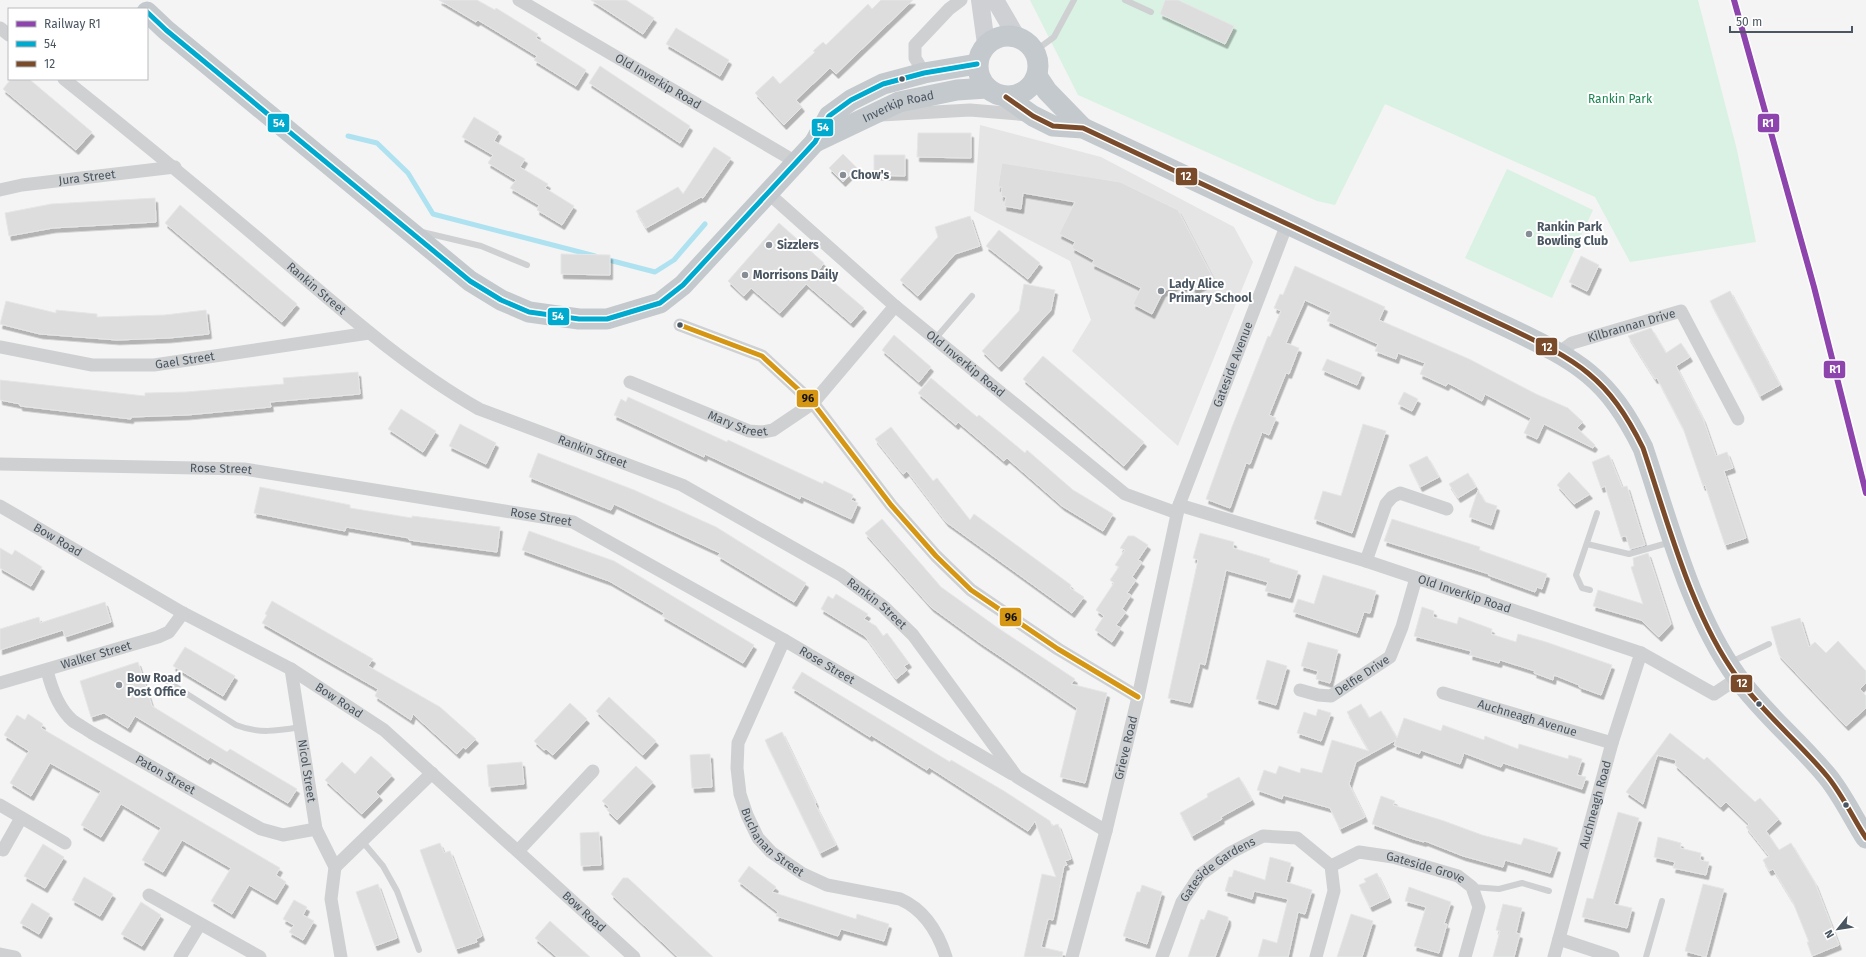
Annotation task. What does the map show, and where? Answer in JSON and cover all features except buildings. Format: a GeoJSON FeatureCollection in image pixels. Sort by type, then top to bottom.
{"type":"FeatureCollection","features":[{"type":"Feature","properties":{"kind":"highway"},"geometry":{"type":"LineString","coordinates":[[135,0],[143,8]]}},
{"type":"Feature","properties":{"kind":"highway","name":"Inverkip Road"},"geometry":{"type":"LineString","coordinates":[[148,13],[166,30],[470,281],[501,300],[529,312],[579,319],[606,319],[660,303],[683,285],[815,142],[829,116],[851,100],[883,84],[924,72],[977,64]]}},
{"type":"Feature","properties":{"kind":"highway"},"geometry":{"type":"LineString","coordinates":[[1006,97],[1022,94],[1028,89],[1037,76],[1038,63],[1035,51],[1030,44],[1016,36],[1005,35],[995,38],[986,44],[980,53],[977,64],[980,77],[987,88],[1006,97],[1033,116],[1053,126],[1082,128],[1560,352],[1582,366],[1605,387],[1624,412],[1643,448],[1674,541],[1701,615],[1733,671],[1828,777],[1866,838]]}},
{"type":"Feature","properties":{"kind":"highway"},"geometry":{"type":"LineString","coordinates":[[1037,76],[1047,91],[1082,128]]}},
{"type":"Feature","properties":{"kind":"highway","name":"Inverkip Road"},"geometry":{"type":"LineString","coordinates":[[815,142],[899,102],[957,90],[987,88]]}},
{"type":"Feature","properties":{"kind":"main road"},"geometry":{"type":"LineString","coordinates":[[980,0],[986,44]]}},
{"type":"Feature","properties":{"kind":"main road"},"geometry":{"type":"LineString","coordinates":[[995,0],[1016,36]]}},
{"type":"Feature","properties":{"kind":"street","name":"Old Inverkip Road"},"geometry":{"type":"LineString","coordinates":[[519,0],[796,162]]}},
{"type":"Feature","properties":{"kind":"street"},"geometry":{"type":"LineString","coordinates":[[924,72],[915,58],[914,46],[949,10],[961,0]]}},
{"type":"Feature","properties":{"kind":"street"},"geometry":{"type":"LineString","coordinates":[[0,28],[8,34]]}},
{"type":"Feature","properties":{"kind":"street","name":"Rankin Street"},"geometry":{"type":"LineString","coordinates":[[65,80],[175,167],[369,334],[453,394],[479,409],[682,485],[841,575],[884,606],[913,635],[1017,777],[1106,831]]}},
{"type":"Feature","properties":{"kind":"street"},"geometry":{"type":"LineString","coordinates":[[871,115],[970,110],[1033,116]]}},
{"type":"Feature","properties":{"kind":"street","name":"Jura Street"},"geometry":{"type":"LineString","coordinates":[[0,190],[22,185],[175,167]]}},
{"type":"Feature","properties":{"kind":"street","name":"Old Inverkip Road"},"geometry":{"type":"LineString","coordinates":[[768,192],[895,306],[1125,494],[1366,561],[1641,653],[1714,694],[1733,671]]}},
{"type":"Feature","properties":{"kind":"street","name":"Gateside Avenue"},"geometry":{"type":"LineString","coordinates":[[1178,509],[1287,224]]}},
{"type":"Feature","properties":{"kind":"street","name":"Mary Street"},"geometry":{"type":"LineString","coordinates":[[630,382],[749,430],[762,432],[773,430],[813,403],[895,306]]}},
{"type":"Feature","properties":{"kind":"street","name":"Kilbrannan Drive"},"geometry":{"type":"LineString","coordinates":[[1560,352],[1572,343],[1681,311],[1738,419]]}},
{"type":"Feature","properties":{"kind":"street"},"geometry":{"type":"LineString","coordinates":[[680,325],[762,356],[813,403],[891,505],[936,556],[972,590],[1058,649],[1138,697]]}},
{"type":"Feature","properties":{"kind":"street","name":"Gael Street"},"geometry":{"type":"LineString","coordinates":[[0,347],[92,365],[154,365],[369,334]]}},
{"type":"Feature","properties":{"kind":"street","name":"Rose Street"},"geometry":{"type":"LineString","coordinates":[[0,464],[244,468],[573,522],[784,640],[1017,777]]}},
{"type":"Feature","properties":{"kind":"street"},"geometry":{"type":"LineString","coordinates":[[1366,561],[1386,504],[1392,497],[1400,493],[1447,509]]}},
{"type":"Feature","properties":{"kind":"street","name":"Bow Road"},"geometry":{"type":"LineString","coordinates":[[0,506],[183,613],[291,670],[384,730],[634,957]]}},
{"type":"Feature","properties":{"kind":"street","name":"Grieve Road"},"geometry":{"type":"LineString","coordinates":[[1072,957],[1106,831],[1138,697],[1178,509]]}},
{"type":"Feature","properties":{"kind":"street","name":"Delfie Drive"},"geometry":{"type":"LineString","coordinates":[[1300,690],[1318,696],[1331,696],[1390,657],[1402,627],[1416,578]]}},
{"type":"Feature","properties":{"kind":"street","name":"Walker Street"},"geometry":{"type":"LineString","coordinates":[[0,683],[158,637],[169,632],[183,613]]}},
{"type":"Feature","properties":{"kind":"street","name":"Buchanan Street"},"geometry":{"type":"LineString","coordinates":[[784,640],[738,743],[737,768],[740,794],[747,815],[758,838],[771,852],[787,864],[827,885],[900,899],[909,903],[920,911],[930,922],[942,943],[946,957]]}},
{"type":"Feature","properties":{"kind":"street","name":"Auchneagh Road"},"geometry":{"type":"LineString","coordinates":[[1554,957],[1612,743],[1641,653]]}},
{"type":"Feature","properties":{"kind":"street","name":"Paton Street"},"geometry":{"type":"LineString","coordinates":[[47,670],[50,686],[72,720],[92,732],[261,829],[283,835],[316,830]]}},
{"type":"Feature","properties":{"kind":"street","name":"Nicol Street"},"geometry":{"type":"LineString","coordinates":[[291,670],[316,830],[335,867]]}},
{"type":"Feature","properties":{"kind":"street","name":"Auchneagh Avenue"},"geometry":{"type":"LineString","coordinates":[[1443,693],[1612,743]]}},
{"type":"Feature","properties":{"kind":"street"},"geometry":{"type":"LineString","coordinates":[[518,851],[593,770]]}},
{"type":"Feature","properties":{"kind":"street"},"geometry":{"type":"LineString","coordinates":[[341,957],[331,899],[335,867],[432,773]]}},
{"type":"Feature","properties":{"kind":"street"},"geometry":{"type":"LineString","coordinates":[[0,805],[65,843]]}},
{"type":"Feature","properties":{"kind":"street"},"geometry":{"type":"LineString","coordinates":[[3,850],[21,818]]}},
{"type":"Feature","properties":{"kind":"street","name":"Gateside Gardens"},"geometry":{"type":"LineString","coordinates":[[1162,957],[1182,902],[1189,891],[1200,875],[1230,853],[1263,836],[1297,838],[1331,866]]}},
{"type":"Feature","properties":{"kind":"street","name":"Gateside Grove"},"geometry":{"type":"LineString","coordinates":[[1331,866],[1359,852],[1393,857],[1458,876],[1472,887],[1479,907],[1464,957]]}},
{"type":"Feature","properties":{"kind":"street"},"geometry":{"type":"LineString","coordinates":[[1316,957],[1334,891],[1331,866]]}},
{"type":"Feature","properties":{"kind":"street"},"geometry":{"type":"LineString","coordinates":[[149,895],[260,957]]}},
{"type":"Feature","properties":{"kind":"street"},"geometry":{"type":"LineString","coordinates":[[180,957],[200,924]]}},
{"type":"Feature","properties":{"kind":"street"},"geometry":{"type":"LineString","coordinates":[[1559,939],[1612,957]]}},
{"type":"Feature","properties":{"kind":"street"},"geometry":{"type":"LineString","coordinates":[[0,954],[15,957]]}},
{"type":"Feature","properties":{"kind":"lane"},"geometry":{"type":"LineString","coordinates":[[1035,51],[1054,37],[1074,0]]}},
{"type":"Feature","properties":{"kind":"lane"},"geometry":{"type":"LineString","coordinates":[[1125,0],[1151,12]]}},
{"type":"Feature","properties":{"kind":"lane"},"geometry":{"type":"LineString","coordinates":[[407,228],[481,246],[527,265]]}},
{"type":"Feature","properties":{"kind":"lane"},"geometry":{"type":"LineString","coordinates":[[935,339],[972,296]]}},
{"type":"Feature","properties":{"kind":"lane"},"geometry":{"type":"LineString","coordinates":[[1590,590],[1582,588],[1576,575],[1597,513]]}},
{"type":"Feature","properties":{"kind":"lane"},"geometry":{"type":"LineString","coordinates":[[1587,544],[1629,554],[1674,541]]}},
{"type":"Feature","properties":{"kind":"lane"},"geometry":{"type":"LineString","coordinates":[[1733,671],[1769,644]]}},
{"type":"Feature","properties":{"kind":"lane"},"geometry":{"type":"LineString","coordinates":[[157,675],[236,725],[245,729],[256,732],[278,731],[300,727]]}},
{"type":"Feature","properties":{"kind":"lane"},"geometry":{"type":"LineString","coordinates":[[362,841],[383,866],[397,891],[419,950]]}},
{"type":"Feature","properties":{"kind":"lane"},"geometry":{"type":"LineString","coordinates":[[1472,887],[1499,889],[1522,883],[1549,892]]}},
{"type":"Feature","properties":{"kind":"lane"},"geometry":{"type":"LineString","coordinates":[[1646,957],[1662,901]]}},
{"type":"Feature","properties":{"kind":"shaded area","name":"Lady Alice Primary School"},"geometry":{"type":"Polygon","coordinates":[[[980,125],[1101,157],[1234,227],[1253,262],[1178,446],[1072,351],[1091,320],[1070,261],[974,211],[980,125]]]}},
{"type":"Feature","properties":{"kind":"green space","name":"Rankin Park"},"geometry":{"type":"Polygon","coordinates":[[[1030,0],[1698,0],[1737,150],[1756,242],[1630,262],[1595,197],[1385,104],[1335,205],[1317,201],[1078,95],[1030,0]]]}},
{"type":"Feature","properties":{"kind":"green space","name":"Rankin Park Bowling Club"},"geometry":{"type":"Polygon","coordinates":[[[1507,169],[1593,210],[1552,298],[1465,258],[1507,169]]]}},
{"type":"Feature","properties":{"kind":"waterway"},"geometry":{"type":"LineString","coordinates":[[348,136],[377,143],[408,173],[433,214],[595,256]]}},
{"type":"Feature","properties":{"kind":"waterway"},"geometry":{"type":"LineString","coordinates":[[605,259],[655,272],[674,260],[705,224]]}},
{"type":"Feature","properties":{"kind":"rail line","name":"R1"},"geometry":{"type":"LineString","coordinates":[[1734,0],[1814,287],[1866,493]]}},
{"type":"Feature","properties":{"kind":"transit line","name":"54"},"geometry":{"type":"LineString","coordinates":[[148,13],[166,30],[470,281],[501,300],[529,312],[579,319],[607,319],[660,303],[683,285],[815,142],[829,116],[851,100],[883,84],[924,73],[977,64]]}},
{"type":"Feature","properties":{"kind":"transit line","name":"12"},"geometry":{"type":"LineString","coordinates":[[1006,97],[1033,116],[1053,126],[1083,128],[1509,328],[1554,351],[1589,374],[1617,404],[1643,448],[1682,567],[1706,625],[1721,652],[1737,677],[1758,703],[1827,776],[1843,798],[1866,838]]}},
{"type":"Feature","properties":{"kind":"transit line","name":"96"},"geometry":{"type":"LineString","coordinates":[[680,325],[762,356],[813,403],[891,505],[936,556],[971,590],[1058,649],[1138,697]]}},
{"type":"Feature","properties":{"kind":"place","name":"Chow's"},"geometry":{"type":"Point","coordinates":[843,175]}},
{"type":"Feature","properties":{"kind":"place","name":"Rankin Park Bowling Club"},"geometry":{"type":"Point","coordinates":[1529,234]}},
{"type":"Feature","properties":{"kind":"place","name":"Sizzlers"},"geometry":{"type":"Point","coordinates":[769,245]}},
{"type":"Feature","properties":{"kind":"place","name":"Morrisons Daily"},"geometry":{"type":"Point","coordinates":[745,275]}},
{"type":"Feature","properties":{"kind":"place","name":"Lady Alice Primary School"},"geometry":{"type":"Point","coordinates":[1161,291]}},
{"type":"Feature","properties":{"kind":"place","name":"Bow Road Post Office"},"geometry":{"type":"Point","coordinates":[119,685]}}]}
